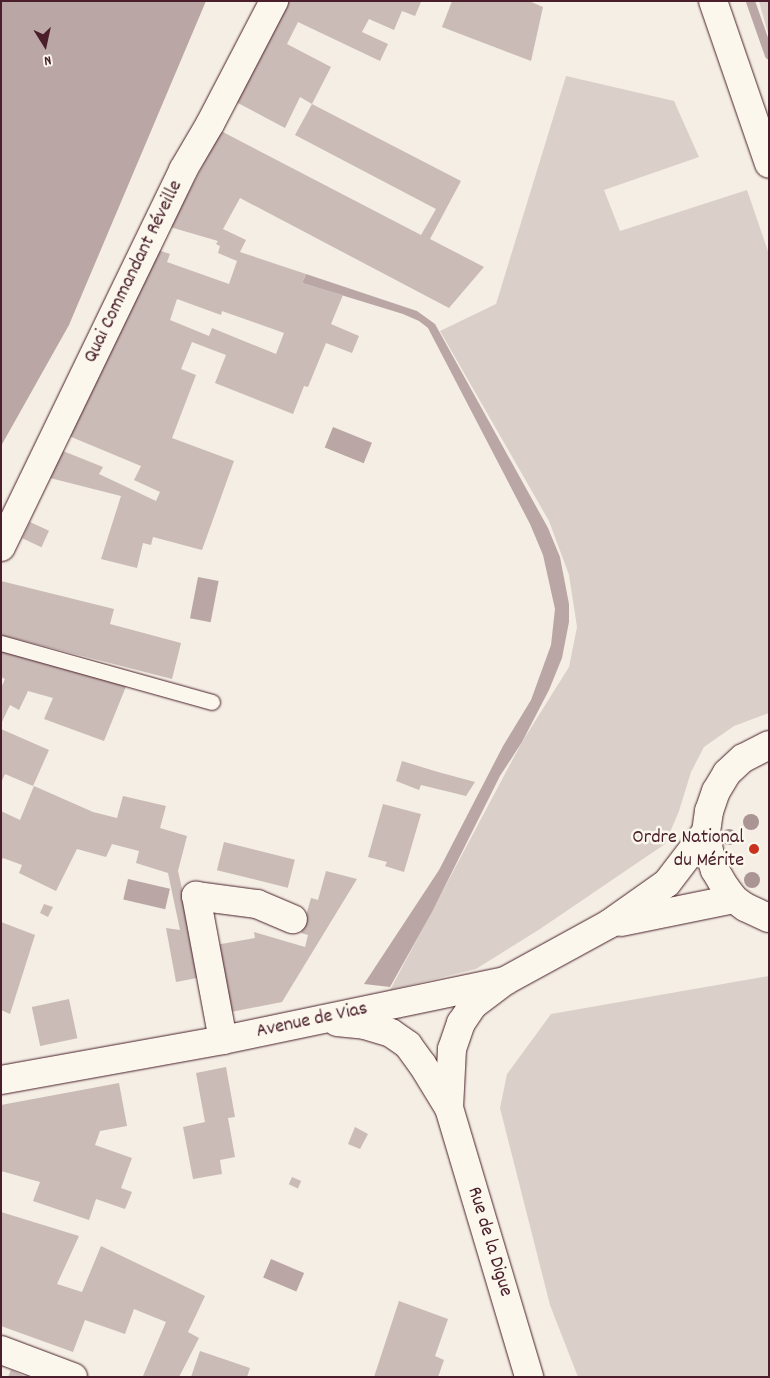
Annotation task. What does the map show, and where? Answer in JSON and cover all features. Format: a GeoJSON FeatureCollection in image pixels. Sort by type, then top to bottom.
{"type":"FeatureCollection","features":[{"type":"Feature","properties":{"kind":"main road","name":"Quai Commandant Réveille"},"geometry":{"type":"LineString","coordinates":[[1,548],[183,170],[210,124],[274,1]]}},
{"type":"Feature","properties":{"kind":"main road"},"geometry":{"type":"LineString","coordinates":[[713,1],[769,164]]}},
{"type":"Feature","properties":{"kind":"main road"},"geometry":{"type":"LineString","coordinates":[[769,745],[743,758],[727,773],[716,791],[709,811],[706,832],[709,852],[715,870],[734,899],[745,907],[769,918]]}},
{"type":"Feature","properties":{"kind":"main road","name":"Avenue de Vias"},"geometry":{"type":"LineString","coordinates":[[1,1080],[223,1040],[505,981],[609,924],[667,883],[706,832]]}},
{"type":"Feature","properties":{"kind":"main road"},"geometry":{"type":"LineString","coordinates":[[223,1040],[196,896],[257,904],[293,919]]}},
{"type":"Feature","properties":{"kind":"main road","name":"Avenue de Vias"},"geometry":{"type":"LineString","coordinates":[[609,924],[734,899]]}},
{"type":"Feature","properties":{"kind":"main road","name":"Rue de la Digue"},"geometry":{"type":"LineString","coordinates":[[449,1108],[452,1049],[461,1022],[472,1005],[505,981]]}},
{"type":"Feature","properties":{"kind":"main road","name":"Rue de la Digue"},"geometry":{"type":"LineString","coordinates":[[314,1021],[365,1025],[391,1033],[408,1045],[449,1108],[529,1377]]}},
{"type":"Feature","properties":{"kind":"main road"},"geometry":{"type":"LineString","coordinates":[[1,1350],[73,1377]]}},
{"type":"Feature","properties":{"kind":"lane"},"geometry":{"type":"LineString","coordinates":[[1,643],[212,702]]}},
{"type":"Feature","properties":{"kind":"shaded area"},"geometry":{"type":"Polygon","coordinates":[[[1,1],[206,1],[69,325],[1,446],[1,1]]]}},
{"type":"Feature","properties":{"kind":"shaded area"},"geometry":{"type":"Polygon","coordinates":[[[759,1],[769,1],[769,36],[767,30],[759,1]]]}},
{"type":"Feature","properties":{"kind":"shaded area"},"geometry":{"type":"Polygon","coordinates":[[[566,76],[674,101],[699,157],[604,190],[620,231],[747,190],[769,254],[769,713],[734,726],[704,747],[691,772],[679,811],[665,844],[540,929],[476,969],[390,990],[522,742],[569,667],[577,627],[569,575],[549,521],[440,331],[496,304],[566,76]]]}},
{"type":"Feature","properties":{"kind":"shaded area"},"geometry":{"type":"Polygon","coordinates":[[[306,274],[417,311],[435,324],[548,528],[560,557],[569,604],[569,622],[562,658],[549,690],[522,742],[500,776],[432,912],[390,987],[364,984],[439,870],[503,746],[531,700],[551,645],[555,609],[543,555],[530,524],[428,328],[419,321],[403,314],[302,283],[306,274]]]}},
{"type":"Feature","properties":{"kind":"shaded area"},"geometry":{"type":"Polygon","coordinates":[[[333,427],[372,443],[364,463],[325,447],[333,427]]]}},
{"type":"Feature","properties":{"kind":"shaded area"},"geometry":{"type":"Polygon","coordinates":[[[198,577],[219,581],[211,622],[190,618],[198,577]]]}},
{"type":"Feature","properties":{"kind":"shaded area"},"geometry":{"type":"Polygon","coordinates":[[[128,879],[170,889],[165,909],[123,899],[128,879]]]}},
{"type":"Feature","properties":{"kind":"shaded area"},"geometry":{"type":"Polygon","coordinates":[[[769,976],[769,1377],[578,1377],[550,1305],[500,1108],[507,1074],[551,1014],[769,976]]]}},
{"type":"Feature","properties":{"kind":"shaded area"},"geometry":{"type":"Polygon","coordinates":[[[271,1259],[304,1273],[296,1291],[263,1277],[271,1259]]]}},
{"type":"Feature","properties":{"kind":"building"},"geometry":{"type":"Polygon","coordinates":[[[289,1],[421,2],[415,16],[402,11],[394,30],[369,19],[362,32],[388,44],[380,61],[298,22],[287,44],[331,67],[312,104],[300,97],[285,128],[236,102],[289,1]]]}},
{"type":"Feature","properties":{"kind":"building"},"geometry":{"type":"Polygon","coordinates":[[[452,1],[529,1],[543,7],[531,61],[442,27],[452,1]]]}},
{"type":"Feature","properties":{"kind":"building"},"geometry":{"type":"Polygon","coordinates":[[[312,104],[461,181],[430,239],[484,267],[449,308],[240,198],[223,229],[246,240],[240,252],[306,274],[302,283],[343,295],[331,324],[359,336],[352,353],[326,343],[308,387],[304,386],[293,414],[215,383],[226,355],[192,342],[181,369],[196,375],[172,438],[234,461],[202,550],[153,537],[151,545],[143,543],[137,568],[101,559],[121,496],[50,478],[63,451],[103,467],[99,474],[156,501],[160,492],[134,480],[141,466],[69,436],[158,250],[170,254],[167,262],[229,284],[237,261],[218,253],[220,246],[216,244],[218,241],[170,227],[221,131],[421,235],[436,209],[295,135],[312,104]],[[177,299],[170,320],[209,336],[212,328],[276,354],[284,333],[222,311],[221,315],[177,299]]]}},
{"type":"Feature","properties":{"kind":"building"},"geometry":{"type":"Polygon","coordinates":[[[30,522],[49,531],[41,547],[22,538],[30,522]]]}},
{"type":"Feature","properties":{"kind":"building"},"geometry":{"type":"Polygon","coordinates":[[[1,581],[114,609],[110,624],[181,643],[172,679],[1,635],[1,581]]]}},
{"type":"Feature","properties":{"kind":"building"},"geometry":{"type":"Polygon","coordinates":[[[1,651],[127,684],[104,741],[44,719],[53,698],[28,691],[19,710],[10,705],[1,724],[1,688],[5,679],[1,677],[1,651]]]}},
{"type":"Feature","properties":{"kind":"building"},"geometry":{"type":"Polygon","coordinates":[[[1,729],[49,750],[33,786],[5,774],[1,783],[1,729]]]}},
{"type":"Feature","properties":{"kind":"building"},"geometry":{"type":"Polygon","coordinates":[[[402,761],[475,782],[466,796],[421,785],[419,790],[396,781],[402,761]]]}},
{"type":"Feature","properties":{"kind":"building"},"geometry":{"type":"Polygon","coordinates":[[[34,786],[93,812],[117,818],[123,796],[166,806],[160,828],[187,836],[178,871],[202,977],[176,982],[166,928],[180,930],[168,873],[136,863],[139,851],[112,844],[106,857],[77,849],[56,891],[19,873],[22,865],[3,858],[1,861],[1,811],[20,820],[34,786]]]}},
{"type":"Feature","properties":{"kind":"building"},"geometry":{"type":"Polygon","coordinates":[[[383,804],[421,814],[404,872],[385,866],[387,862],[368,857],[383,804]]]}},
{"type":"Feature","properties":{"kind":"building"},"geometry":{"type":"Polygon","coordinates":[[[224,842],[295,860],[288,888],[217,870],[224,842]]]}},
{"type":"Feature","properties":{"kind":"building"},"geometry":{"type":"Polygon","coordinates":[[[326,871],[357,879],[282,1002],[221,1014],[210,946],[255,938],[254,932],[305,947],[308,935],[301,933],[311,898],[318,900],[326,871]]]}},
{"type":"Feature","properties":{"kind":"building"},"geometry":{"type":"Polygon","coordinates":[[[44,904],[53,907],[48,917],[40,913],[44,904]]]}},
{"type":"Feature","properties":{"kind":"building"},"geometry":{"type":"Polygon","coordinates":[[[1,922],[35,935],[10,1014],[1,1010],[1,922]]]}},
{"type":"Feature","properties":{"kind":"building"},"geometry":{"type":"Polygon","coordinates":[[[69,999],[77,1038],[40,1046],[32,1007],[69,999]]]}},
{"type":"Feature","properties":{"kind":"building"},"geometry":{"type":"Polygon","coordinates":[[[226,1067],[235,1117],[228,1118],[235,1157],[220,1160],[222,1174],[193,1179],[183,1127],[205,1122],[196,1073],[226,1067]]]}},
{"type":"Feature","properties":{"kind":"building"},"geometry":{"type":"Polygon","coordinates":[[[119,1083],[127,1126],[100,1131],[95,1145],[132,1158],[121,1188],[132,1192],[125,1209],[96,1199],[89,1220],[33,1201],[40,1182],[1,1171],[1,1105],[119,1083]]]}},
{"type":"Feature","properties":{"kind":"building"},"geometry":{"type":"Polygon","coordinates":[[[355,1127],[368,1134],[360,1149],[348,1144],[355,1127]]]}},
{"type":"Feature","properties":{"kind":"building"},"geometry":{"type":"Polygon","coordinates":[[[292,1177],[301,1181],[298,1188],[289,1184],[292,1177]]]}},
{"type":"Feature","properties":{"kind":"building"},"geometry":{"type":"Polygon","coordinates":[[[1,1212],[79,1236],[57,1284],[82,1292],[101,1246],[205,1296],[188,1332],[199,1338],[179,1377],[143,1376],[166,1322],[134,1309],[125,1334],[85,1320],[73,1352],[1,1326],[1,1212]]]}},
{"type":"Feature","properties":{"kind":"building"},"geometry":{"type":"Polygon","coordinates":[[[399,1301],[448,1319],[435,1356],[444,1360],[438,1377],[374,1377],[399,1301]]]}},
{"type":"Feature","properties":{"kind":"building"},"geometry":{"type":"Polygon","coordinates":[[[200,1351],[250,1368],[247,1377],[191,1377],[200,1351]]]}},
{"type":"Feature","properties":{"kind":"building"},"geometry":{"type":"Polygon","coordinates":[[[11,1370],[26,1377],[8,1377],[11,1370]]]}},
{"type":"Feature","properties":{"kind":"waterway"},"geometry":{"type":"LineString","coordinates":[[750,1],[769,55]]}},
{"type":"Feature","properties":{"kind":"place","name":"Ordre National du Mérite"},"geometry":{"type":"Point","coordinates":[754,849]}}]}
